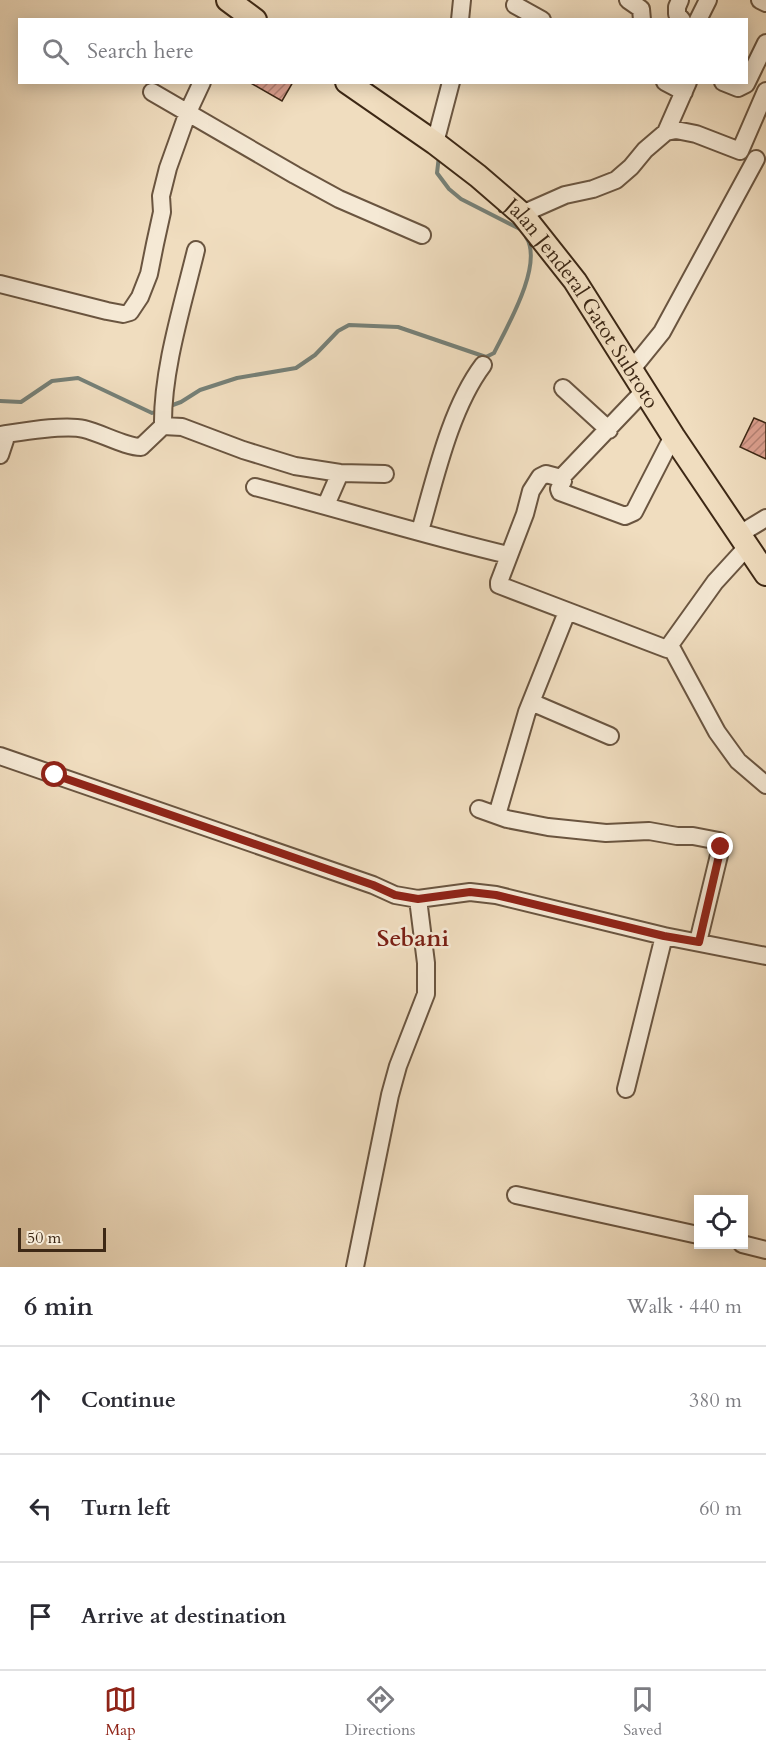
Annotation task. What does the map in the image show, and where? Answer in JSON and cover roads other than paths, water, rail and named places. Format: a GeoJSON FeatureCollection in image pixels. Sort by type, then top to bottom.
{"type":"FeatureCollection","features":[{"type":"Feature","properties":{"kind":"highway","name":"Jalan Jenderal Gatot Subroto"},"geometry":{"type":"LineString","coordinates":[[350,84],[478,176],[522,214],[575,281],[673,436],[766,574]]}},
{"type":"Feature","properties":{"kind":"street"},"geometry":{"type":"LineString","coordinates":[[460,18],[462,0]]}},
{"type":"Feature","properties":{"kind":"street"},"geometry":{"type":"LineString","coordinates":[[628,0],[641,9],[642,18]]}},
{"type":"Feature","properties":{"kind":"street"},"geometry":{"type":"LineString","coordinates":[[680,0],[677,14],[680,18]]}},
{"type":"Feature","properties":{"kind":"street"},"geometry":{"type":"LineString","coordinates":[[699,18],[708,0]]}},
{"type":"Feature","properties":{"kind":"street"},"geometry":{"type":"LineString","coordinates":[[760,0],[766,3]]}},
{"type":"Feature","properties":{"kind":"street"},"geometry":{"type":"LineString","coordinates":[[515,5],[538,18]]}},
{"type":"Feature","properties":{"kind":"street"},"geometry":{"type":"LineString","coordinates":[[748,80],[766,43]]}},
{"type":"Feature","properties":{"kind":"street"},"geometry":{"type":"LineString","coordinates":[[0,284],[107,311],[123,314],[130,312],[140,297],[148,274],[162,212],[161,196],[168,168],[188,112],[201,84]]}},
{"type":"Feature","properties":{"kind":"street"},"geometry":{"type":"LineString","coordinates":[[439,147],[451,84]]}},
{"type":"Feature","properties":{"kind":"street"},"geometry":{"type":"LineString","coordinates":[[728,84],[738,88],[746,84]]}},
{"type":"Feature","properties":{"kind":"street"},"geometry":{"type":"LineString","coordinates":[[522,214],[565,195],[593,189],[616,180],[666,132],[686,87]]}},
{"type":"Feature","properties":{"kind":"street"},"geometry":{"type":"LineString","coordinates":[[740,151],[766,91]]}},
{"type":"Feature","properties":{"kind":"street"},"geometry":{"type":"LineString","coordinates":[[152,92],[321,189],[422,235]]}},
{"type":"Feature","properties":{"kind":"street"},"geometry":{"type":"LineString","coordinates":[[632,369],[662,332],[761,162],[696,134],[676,130],[666,132]]}},
{"type":"Feature","properties":{"kind":"street"},"geometry":{"type":"LineString","coordinates":[[0,455],[3,435],[64,428],[81,428],[141,447],[163,416],[170,363],[196,250]]}},
{"type":"Feature","properties":{"kind":"street"},"geometry":{"type":"LineString","coordinates":[[420,531],[436,474],[457,415],[472,380],[483,365]]}},
{"type":"Feature","properties":{"kind":"street"},"geometry":{"type":"LineString","coordinates":[[563,388],[609,430]]}},
{"type":"Feature","properties":{"kind":"street"},"geometry":{"type":"LineString","coordinates":[[561,478],[645,390]]}},
{"type":"Feature","properties":{"kind":"street"},"geometry":{"type":"LineString","coordinates":[[163,416],[182,427],[243,450],[295,466],[340,473],[385,474]]}},
{"type":"Feature","properties":{"kind":"street"},"geometry":{"type":"LineString","coordinates":[[561,478],[563,481],[561,492],[626,516],[631,515],[673,436]]}},
{"type":"Feature","properties":{"kind":"street"},"geometry":{"type":"LineString","coordinates":[[326,506],[340,473]]}},
{"type":"Feature","properties":{"kind":"street"},"geometry":{"type":"LineString","coordinates":[[561,478],[546,474],[536,482],[508,555],[500,585],[567,612],[626,632],[663,649],[671,647],[743,541],[766,518]]}},
{"type":"Feature","properties":{"kind":"street"},"geometry":{"type":"LineString","coordinates":[[255,487],[365,519],[508,555]]}},
{"type":"Feature","properties":{"kind":"street"},"geometry":{"type":"LineString","coordinates":[[497,815],[513,755],[531,702],[567,612]]}},
{"type":"Feature","properties":{"kind":"street"},"geometry":{"type":"LineString","coordinates":[[671,647],[717,732],[738,761],[766,785]]}},
{"type":"Feature","properties":{"kind":"street"},"geometry":{"type":"LineString","coordinates":[[531,702],[610,736]]}},
{"type":"Feature","properties":{"kind":"street"},"geometry":{"type":"LineString","coordinates":[[0,756],[373,885],[395,895],[418,899],[470,892],[496,895],[664,936],[766,956]]}},
{"type":"Feature","properties":{"kind":"street"},"geometry":{"type":"LineString","coordinates":[[479,809],[548,827],[606,833],[649,831],[677,836],[693,836],[719,842],[721,847],[699,942]]}},
{"type":"Feature","properties":{"kind":"street"},"geometry":{"type":"LineString","coordinates":[[355,1267],[390,1095],[398,1066],[426,994],[426,963],[418,899]]}},
{"type":"Feature","properties":{"kind":"street"},"geometry":{"type":"LineString","coordinates":[[626,1089],[664,936]]}},
{"type":"Feature","properties":{"kind":"street"},"geometry":{"type":"LineString","coordinates":[[516,1195],[694,1234]]}},
{"type":"Feature","properties":{"kind":"street"},"geometry":{"type":"LineString","coordinates":[[748,1246],[766,1250]]}},
{"type":"Feature","properties":{"kind":"waterway"},"geometry":{"type":"LineString","coordinates":[[439,156],[437,173],[449,189],[461,199],[522,230]]}},
{"type":"Feature","properties":{"kind":"waterway"},"geometry":{"type":"LineString","coordinates":[[170,406],[200,390],[237,378],[296,368],[315,355],[338,331],[349,325],[398,327],[486,357],[494,353],[522,295],[530,263],[530,249],[526,237]]}},
{"type":"Feature","properties":{"kind":"waterway"},"geometry":{"type":"LineString","coordinates":[[0,401],[21,402],[52,381],[78,378],[152,413],[160,410]]}},
{"type":"Feature","properties":{"kind":"district","name":"Sebani"},"geometry":{"type":"Point","coordinates":[413,938]}}]}
